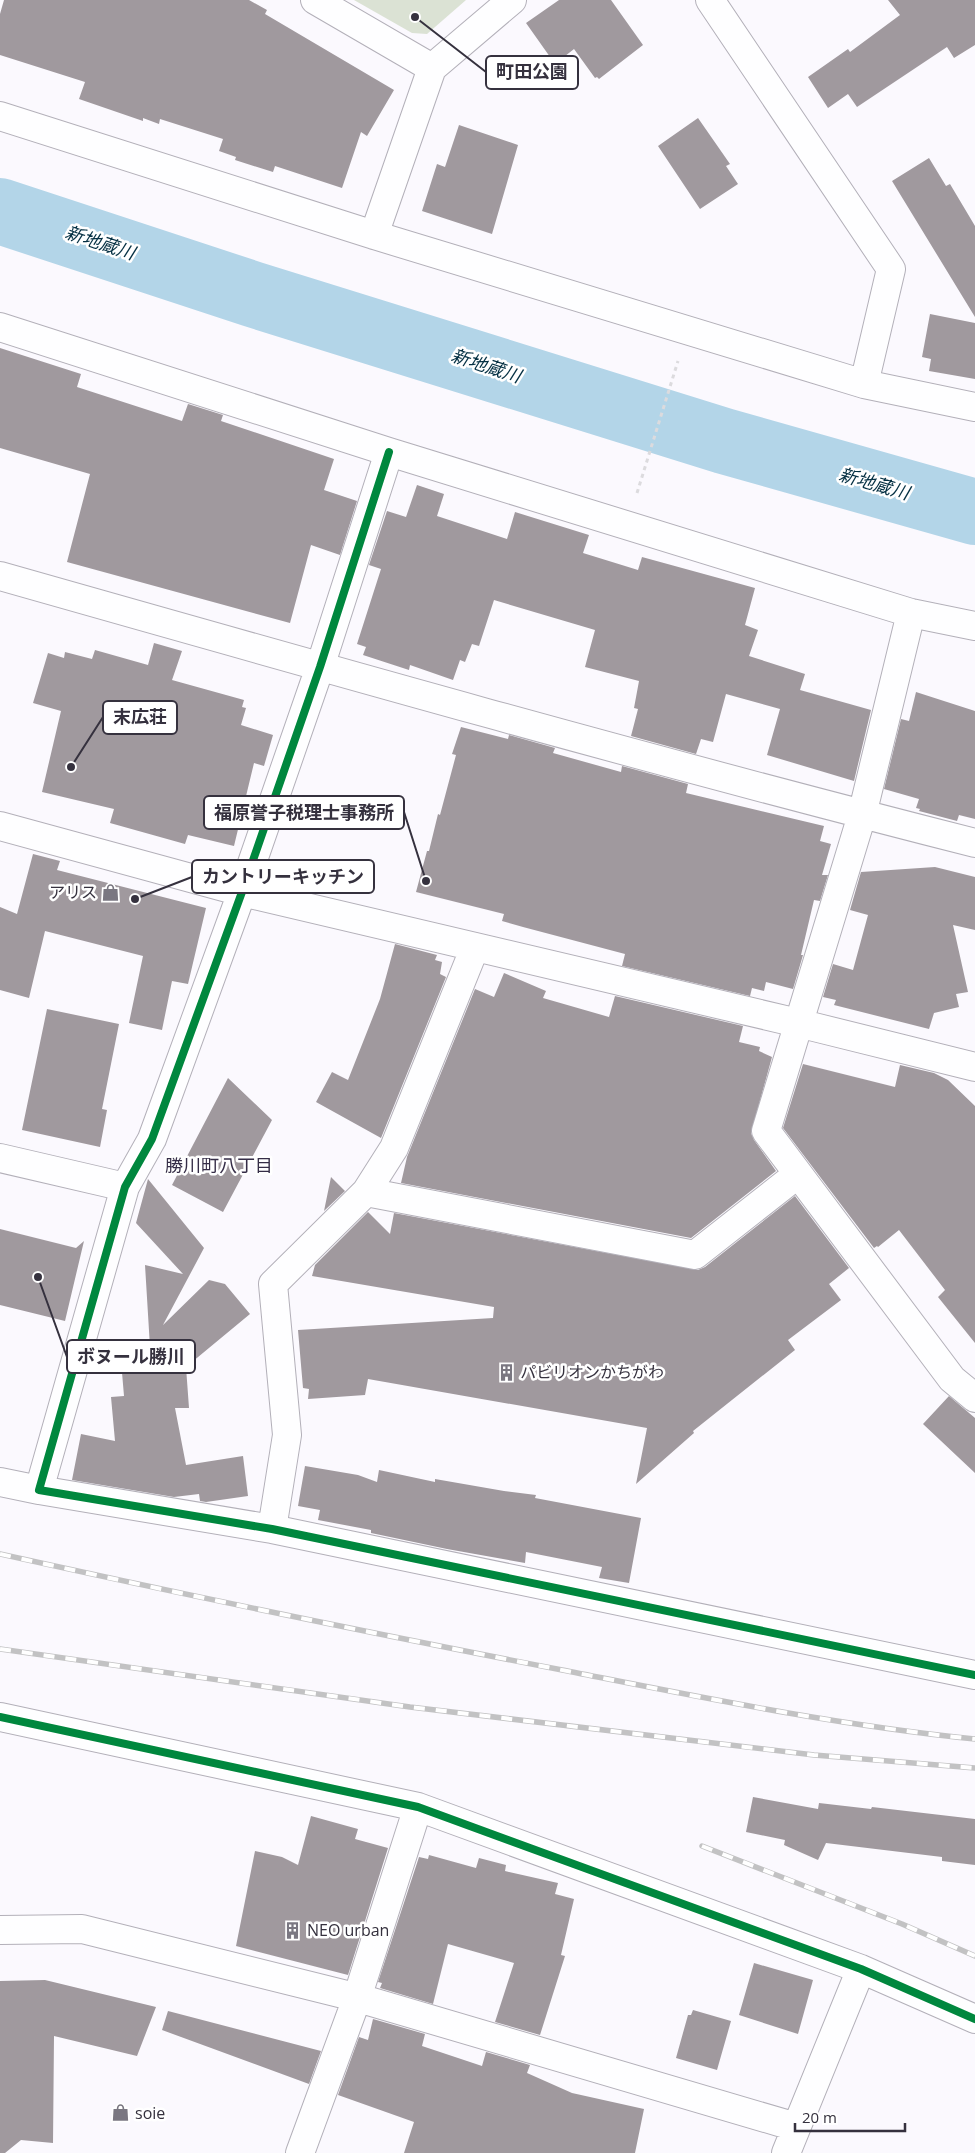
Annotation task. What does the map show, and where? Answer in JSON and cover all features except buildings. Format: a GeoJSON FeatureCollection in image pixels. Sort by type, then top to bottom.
{"type":"FeatureCollection","features":[{"type":"Feature","properties":{"kind":"street"},"geometry":{"type":"LineString","coordinates":[[315,0],[432,68]]}},
{"type":"Feature","properties":{"kind":"street"},"geometry":{"type":"LineString","coordinates":[[374,235],[432,68],[512,0]]}},
{"type":"Feature","properties":{"kind":"street"},"geometry":{"type":"LineString","coordinates":[[710,0],[891,269],[864,384]]}},
{"type":"Feature","properties":{"kind":"street"},"geometry":{"type":"LineString","coordinates":[[0,116],[374,235],[864,384],[975,407]]}},
{"type":"Feature","properties":{"kind":"street"},"geometry":{"type":"LineString","coordinates":[[0,327],[389,452],[911,613],[975,626]]}},
{"type":"Feature","properties":{"kind":"street"},"geometry":{"type":"LineString","coordinates":[[39,1490],[125,1187],[152,1139],[242,892],[320,667],[389,452]]}},
{"type":"Feature","properties":{"kind":"street"},"geometry":{"type":"LineString","coordinates":[[0,576],[320,667],[975,843]]}},
{"type":"Feature","properties":{"kind":"street"},"geometry":{"type":"LineString","coordinates":[[911,613],[862,814],[766,1131],[952,1379],[975,1398]]}},
{"type":"Feature","properties":{"kind":"street"},"geometry":{"type":"LineString","coordinates":[[0,826],[242,892],[798,1023],[975,1067]]}},
{"type":"Feature","properties":{"kind":"street"},"geometry":{"type":"LineString","coordinates":[[272,1529],[287,1435],[273,1284],[366,1192],[394,1148],[475,947]]}},
{"type":"Feature","properties":{"kind":"street"},"geometry":{"type":"LineString","coordinates":[[0,1158],[125,1187]]}},
{"type":"Feature","properties":{"kind":"street"},"geometry":{"type":"LineString","coordinates":[[366,1192],[695,1255],[798,1174]]}},
{"type":"Feature","properties":{"kind":"street"},"geometry":{"type":"LineString","coordinates":[[0,1482],[272,1529],[975,1675]]}},
{"type":"Feature","properties":{"kind":"street"},"geometry":{"type":"LineString","coordinates":[[0,1717],[418,1807],[861,1969],[975,2019]]}},
{"type":"Feature","properties":{"kind":"street"},"geometry":{"type":"LineString","coordinates":[[300,2153],[357,1998],[418,1807]]}},
{"type":"Feature","properties":{"kind":"street"},"geometry":{"type":"LineString","coordinates":[[0,1930],[82,1929],[357,1998],[796,2127]]}},
{"type":"Feature","properties":{"kind":"street"},"geometry":{"type":"LineString","coordinates":[[786,2153],[861,1969]]}},
{"type":"Feature","properties":{"kind":"path"},"geometry":{"type":"LineString","coordinates":[[637,494],[676,368]]}},
{"type":"Feature","properties":{"kind":"shaded area"},"geometry":{"type":"Polygon","coordinates":[[[354,0],[466,0],[427,34],[412,33],[354,0]]]}},
{"type":"Feature","properties":{"kind":"waterway","name":"新地蔵川"},"geometry":{"type":"LineString","coordinates":[[0,211],[252,294],[724,441],[975,512]]}},
{"type":"Feature","properties":{"kind":"railway"},"geometry":{"type":"LineString","coordinates":[[0,1554],[348,1628],[713,1699],[817,1718],[975,1739]]}},
{"type":"Feature","properties":{"kind":"railway"},"geometry":{"type":"LineString","coordinates":[[0,1649],[410,1707],[814,1755],[975,1768]]}},
{"type":"Feature","properties":{"kind":"railway"},"geometry":{"type":"LineString","coordinates":[[702,1846],[902,1924],[975,1956]]}},
{"type":"Feature","properties":{"kind":"cycle path"},"geometry":{"type":"LineString","coordinates":[[389,452],[320,667],[242,892],[152,1139],[125,1187],[39,1490],[272,1529],[975,1675]]}},
{"type":"Feature","properties":{"kind":"cycle path"},"geometry":{"type":"LineString","coordinates":[[0,1717],[418,1807],[861,1969],[975,2019]]}},
{"type":"Feature","properties":{"kind":"place","name":"町田公園"},"geometry":{"type":"Point","coordinates":[415,17]}},
{"type":"Feature","properties":{"kind":"place","name":"末広荘"},"geometry":{"type":"Point","coordinates":[71,767]}},
{"type":"Feature","properties":{"kind":"place","name":"福原誉子税理士事務所"},"geometry":{"type":"Point","coordinates":[426,881]}},
{"type":"Feature","properties":{"kind":"place","name":"アリス"},"geometry":{"type":"Point","coordinates":[111,892]}},
{"type":"Feature","properties":{"kind":"place","name":"カントリーキッチン"},"geometry":{"type":"Point","coordinates":[135,899]}},
{"type":"Feature","properties":{"kind":"place","name":"ボヌール勝川"},"geometry":{"type":"Point","coordinates":[38,1277]}},
{"type":"Feature","properties":{"kind":"place","name":"パビリオンかちがわ"},"geometry":{"type":"Point","coordinates":[506,1372]}},
{"type":"Feature","properties":{"kind":"place","name":"NEO urban"},"geometry":{"type":"Point","coordinates":[293,1930]}},
{"type":"Feature","properties":{"kind":"place","name":"soie"},"geometry":{"type":"Point","coordinates":[121,2113]}},
{"type":"Feature","properties":{"kind":"district","name":"勝川町八丁目"},"geometry":{"type":"Point","coordinates":[219,1166]}}]}
